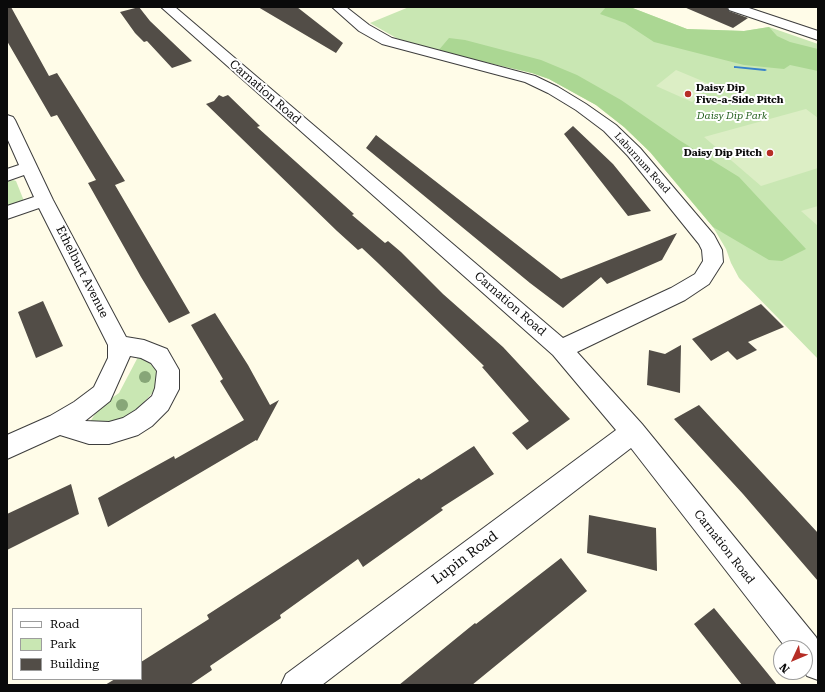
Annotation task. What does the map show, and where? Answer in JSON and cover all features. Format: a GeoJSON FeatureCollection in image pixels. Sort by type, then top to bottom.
{"type":"FeatureCollection","features":[{"type":"Feature","properties":{"kind":"street","name":"Carnation Road"},"geometry":{"type":"LineString","coordinates":[[169,7],[561,349],[633,432],[799,640]]}},
{"type":"Feature","properties":{"kind":"street","name":"Laburnum Road"},"geometry":{"type":"LineString","coordinates":[[338,7],[364,28],[387,41],[530,79],[553,90],[581,107],[610,128],[634,152],[707,240],[712,250],[713,262],[702,279],[678,294],[561,349]]}},
{"type":"Feature","properties":{"kind":"street"},"geometry":{"type":"LineString","coordinates":[[734,7],[818,36]]}},
{"type":"Feature","properties":{"kind":"street","name":"Ethelburt Avenue"},"geometry":{"type":"LineString","coordinates":[[7,120],[44,200],[119,345]]}},
{"type":"Feature","properties":{"kind":"street"},"geometry":{"type":"LineString","coordinates":[[7,175],[29,168]]}},
{"type":"Feature","properties":{"kind":"street"},"geometry":{"type":"LineString","coordinates":[[7,213],[44,200]]}},
{"type":"Feature","properties":{"kind":"street"},"geometry":{"type":"LineString","coordinates":[[7,447],[59,424],[82,410],[102,394],[120,358],[119,345],[144,349],[159,356],[168,370],[167,388],[160,403],[144,418],[128,427],[109,433],[89,433],[59,424]]}},
{"type":"Feature","properties":{"kind":"street","name":"Lupin Road"},"geometry":{"type":"LineString","coordinates":[[297,685],[633,432]]}},
{"type":"Feature","properties":{"kind":"green space","name":"Daisy Dip Park"},"geometry":{"type":"Polygon","coordinates":[[[409,7],[630,7],[687,29],[744,31],[769,27],[818,44],[818,359],[739,278],[726,249],[713,227],[650,152],[624,127],[596,105],[549,79],[532,73],[438,51],[398,39],[370,23],[409,7]]]}},
{"type":"Feature","properties":{"kind":"green space"},"geometry":{"type":"Polygon","coordinates":[[[606,7],[630,7],[687,29],[744,31],[769,27],[777,36],[790,42],[818,49],[818,71],[790,65],[784,69],[744,65],[654,42],[625,23],[600,14],[606,7]]]}},
{"type":"Feature","properties":{"kind":"green space"},"geometry":{"type":"Polygon","coordinates":[[[449,38],[465,40],[541,60],[577,75],[621,100],[679,140],[739,177],[806,249],[782,261],[769,260],[713,227],[650,152],[624,127],[596,105],[549,79],[532,73],[438,51],[449,38]]]}},
{"type":"Feature","properties":{"kind":"green space","name":"Daisy Dip Five-a-Side Pitch"},"geometry":{"type":"Polygon","coordinates":[[[676,70],[712,85],[692,102],[656,86],[676,70]]]}},
{"type":"Feature","properties":{"kind":"green space","name":"Daisy Dip Pitch"},"geometry":{"type":"Polygon","coordinates":[[[806,109],[818,118],[818,168],[761,186],[704,137],[806,109]]]}},
{"type":"Feature","properties":{"kind":"green space"},"geometry":{"type":"Polygon","coordinates":[[[13,180],[16,181],[24,201],[7,208],[7,182],[13,180]]]}},
{"type":"Feature","properties":{"kind":"green space"},"geometry":{"type":"Polygon","coordinates":[[[818,206],[818,226],[801,211],[818,206]]]}},
{"type":"Feature","properties":{"kind":"green space"},"geometry":{"type":"Polygon","coordinates":[[[138,357],[149,362],[158,371],[155,390],[134,413],[121,423],[90,422],[100,406],[119,393],[138,357]]]}},
{"type":"Feature","properties":{"kind":"building"},"geometry":{"type":"Polygon","coordinates":[[[7,7],[11,7],[49,76],[57,73],[125,181],[115,185],[190,313],[169,323],[141,277],[88,183],[96,180],[57,115],[51,117],[7,41],[7,7]]]}},
{"type":"Feature","properties":{"kind":"building"},"geometry":{"type":"Polygon","coordinates":[[[139,7],[150,21],[192,61],[172,68],[147,41],[144,42],[135,33],[120,12],[139,7]]]}},
{"type":"Feature","properties":{"kind":"building"},"geometry":{"type":"Polygon","coordinates":[[[258,7],[297,7],[343,43],[336,53],[258,7]]]}},
{"type":"Feature","properties":{"kind":"building"},"geometry":{"type":"Polygon","coordinates":[[[684,7],[727,7],[729,11],[748,18],[733,28],[684,7]]]}},
{"type":"Feature","properties":{"kind":"building"},"geometry":{"type":"Polygon","coordinates":[[[219,95],[223,97],[228,95],[260,126],[257,127],[354,214],[352,215],[385,243],[388,241],[401,252],[443,294],[503,347],[570,419],[527,450],[512,433],[529,421],[482,367],[484,366],[362,248],[358,250],[337,231],[206,104],[214,101],[219,95]]]}},
{"type":"Feature","properties":{"kind":"building"},"geometry":{"type":"Polygon","coordinates":[[[573,126],[613,164],[651,211],[628,216],[564,134],[573,126]]]}},
{"type":"Feature","properties":{"kind":"building"},"geometry":{"type":"Polygon","coordinates":[[[376,135],[561,279],[677,233],[662,260],[607,284],[601,277],[563,308],[530,283],[366,148],[376,135]]]}},
{"type":"Feature","properties":{"kind":"building"},"geometry":{"type":"Polygon","coordinates":[[[43,301],[63,346],[36,358],[18,312],[43,301]]]}},
{"type":"Feature","properties":{"kind":"building"},"geometry":{"type":"Polygon","coordinates":[[[761,304],[784,327],[748,342],[757,350],[737,360],[728,351],[711,361],[692,339],[761,304]]]}},
{"type":"Feature","properties":{"kind":"building"},"geometry":{"type":"Polygon","coordinates":[[[215,313],[248,365],[270,405],[279,400],[257,441],[256,440],[108,527],[98,498],[174,456],[175,459],[244,420],[220,381],[223,379],[191,325],[215,313]]]}},
{"type":"Feature","properties":{"kind":"building"},"geometry":{"type":"Polygon","coordinates":[[[681,345],[680,393],[647,385],[649,350],[665,354],[681,345]]]}},
{"type":"Feature","properties":{"kind":"building"},"geometry":{"type":"Polygon","coordinates":[[[699,405],[818,533],[818,581],[743,494],[674,419],[699,405]]]}},
{"type":"Feature","properties":{"kind":"building"},"geometry":{"type":"Polygon","coordinates":[[[474,446],[494,474],[441,508],[443,510],[363,567],[358,559],[280,615],[281,618],[210,666],[212,670],[190,685],[105,685],[113,680],[142,680],[142,661],[209,619],[207,615],[419,478],[421,480],[474,446]]]}},
{"type":"Feature","properties":{"kind":"building"},"geometry":{"type":"Polygon","coordinates":[[[71,484],[79,514],[7,550],[7,514],[71,484]]]}},
{"type":"Feature","properties":{"kind":"building"},"geometry":{"type":"Polygon","coordinates":[[[589,515],[656,528],[657,571],[587,553],[589,515]]]}},
{"type":"Feature","properties":{"kind":"building"},"geometry":{"type":"Polygon","coordinates":[[[561,558],[587,591],[472,685],[399,685],[475,623],[476,624],[561,558]]]}},
{"type":"Feature","properties":{"kind":"building"},"geometry":{"type":"Polygon","coordinates":[[[714,608],[777,685],[742,685],[694,624],[714,608]]]}},
{"type":"Feature","properties":{"kind":"waterway"},"geometry":{"type":"LineString","coordinates":[[736,67],[765,70]]}},
{"type":"Feature","properties":{"kind":"place","name":"Daisy Dip Five-a-Side Pitch"},"geometry":{"type":"Point","coordinates":[688,94]}},
{"type":"Feature","properties":{"kind":"place","name":"Daisy Dip Pitch"},"geometry":{"type":"Point","coordinates":[770,153]}}]}
